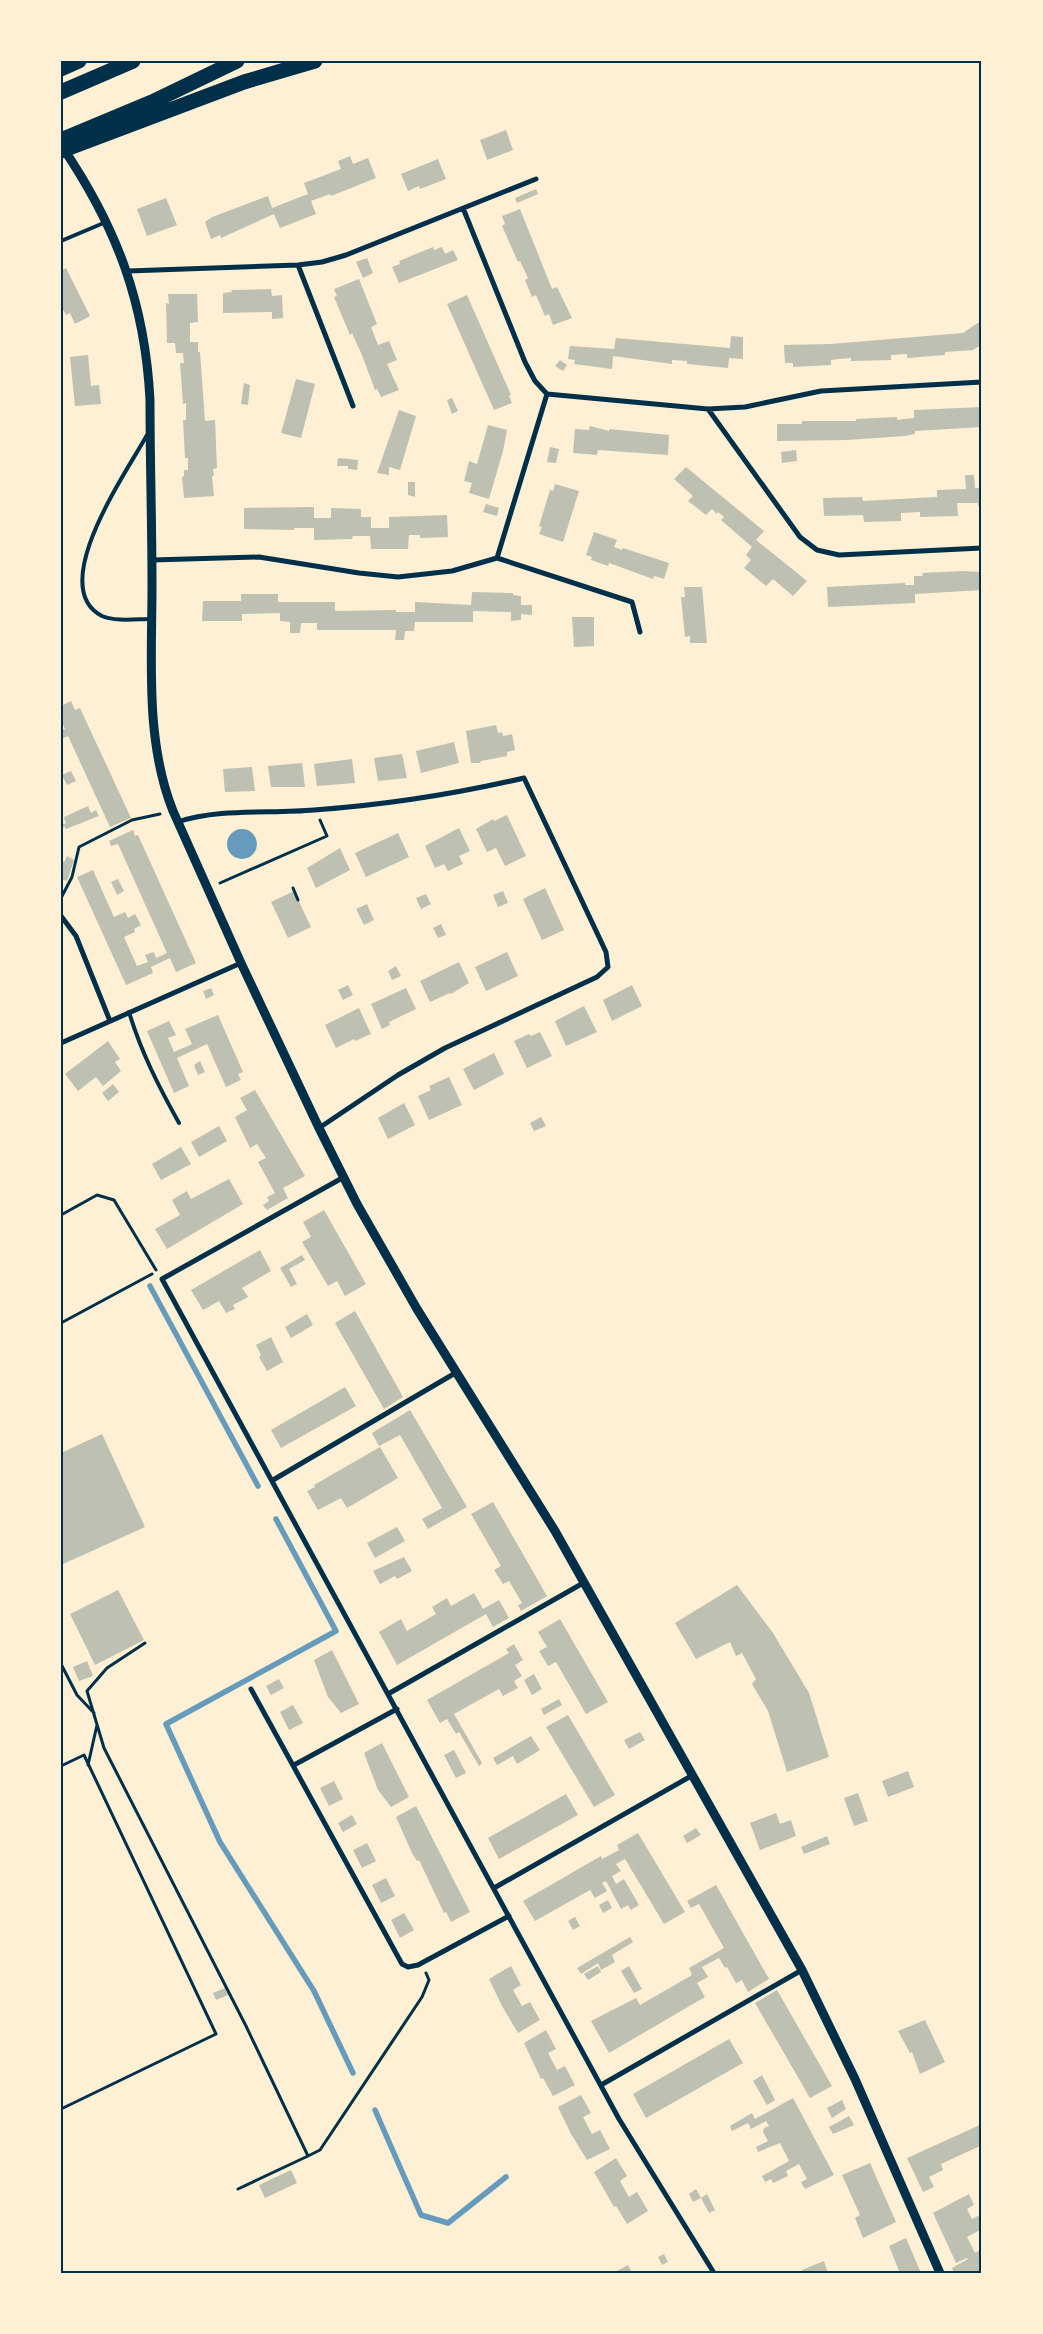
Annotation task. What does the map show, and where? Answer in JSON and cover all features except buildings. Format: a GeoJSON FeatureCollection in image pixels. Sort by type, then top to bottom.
{"type":"FeatureCollection","features":[{"type":"Feature","properties":{"kind":"highway"},"geometry":{"type":"LineString","coordinates":[[61,92],[133,61]]}},
{"type":"Feature","properties":{"kind":"highway"},"geometry":{"type":"LineString","coordinates":[[61,151],[237,61]]}},
{"type":"Feature","properties":{"kind":"highway"},"geometry":{"type":"LineString","coordinates":[[61,140],[102,130],[315,61]]}},
{"type":"Feature","properties":{"kind":"street"},"geometry":{"type":"LineString","coordinates":[[61,146],[106,222],[128,271],[147,362],[150,430],[153,703],[157,757],[165,790],[173,811],[241,963],[344,1177],[386,1256],[523,1476],[585,1582],[802,1970],[855,2079],[940,2273]]}},
{"type":"Feature","properties":{"kind":"street"},"geometry":{"type":"LineString","coordinates":[[128,271],[298,265],[333,259],[536,179]]}},
{"type":"Feature","properties":{"kind":"street"},"geometry":{"type":"LineString","coordinates":[[463,208],[525,362],[535,382],[547,394],[708,409],[745,407],[821,391],[982,382]]}},
{"type":"Feature","properties":{"kind":"street"},"geometry":{"type":"LineString","coordinates":[[298,265],[354,406]]}},
{"type":"Feature","properties":{"kind":"street"},"geometry":{"type":"LineString","coordinates":[[497,558],[547,394]]}},
{"type":"Feature","properties":{"kind":"street"},"geometry":{"type":"LineString","coordinates":[[708,409],[800,537],[817,550],[839,555],[982,548]]}},
{"type":"Feature","properties":{"kind":"street"},"geometry":{"type":"LineString","coordinates":[[152,560],[259,557],[365,574],[398,577],[452,571],[497,558],[632,602],[640,632]]}},
{"type":"Feature","properties":{"kind":"street"},"geometry":{"type":"LineString","coordinates":[[178,822],[222,814],[316,810],[410,800],[524,778],[608,959],[608,966],[597,977],[445,1048],[319,1128]]}},
{"type":"Feature","properties":{"kind":"street"},"geometry":{"type":"LineString","coordinates":[[61,916],[76,936],[110,1021]]}},
{"type":"Feature","properties":{"kind":"street"},"geometry":{"type":"LineString","coordinates":[[61,1043],[241,963]]}},
{"type":"Feature","properties":{"kind":"street"},"geometry":{"type":"LineString","coordinates":[[344,1177],[162,1279],[273,1480],[600,2086],[714,2273]]}},
{"type":"Feature","properties":{"kind":"street"},"geometry":{"type":"LineString","coordinates":[[273,1480],[457,1372]]}},
{"type":"Feature","properties":{"kind":"street"},"geometry":{"type":"LineString","coordinates":[[388,1694],[585,1582]]}},
{"type":"Feature","properties":{"kind":"street"},"geometry":{"type":"LineString","coordinates":[[251,1689],[400,1961],[408,1967],[422,1962],[509,1916]]}},
{"type":"Feature","properties":{"kind":"street"},"geometry":{"type":"LineString","coordinates":[[294,1765],[397,1710]]}},
{"type":"Feature","properties":{"kind":"street"},"geometry":{"type":"LineString","coordinates":[[494,1888],[693,1775]]}},
{"type":"Feature","properties":{"kind":"street"},"geometry":{"type":"LineString","coordinates":[[600,2086],[802,1970]]}},
{"type":"Feature","properties":{"kind":"lane"},"geometry":{"type":"LineString","coordinates":[[61,241],[106,222]]}},
{"type":"Feature","properties":{"kind":"lane"},"geometry":{"type":"LineString","coordinates":[[150,430],[90,541],[82,581],[88,600],[101,615],[108,618],[152,619]]}},
{"type":"Feature","properties":{"kind":"lane"},"geometry":{"type":"LineString","coordinates":[[129,1012],[148,1065],[179,1123]]}},
{"type":"Feature","properties":{"kind":"path"},"geometry":{"type":"LineString","coordinates":[[207,889],[327,836],[316,810]]}},
{"type":"Feature","properties":{"kind":"path"},"geometry":{"type":"LineString","coordinates":[[61,898],[72,877],[79,847],[132,820],[173,811]]}},
{"type":"Feature","properties":{"kind":"path"},"geometry":{"type":"LineString","coordinates":[[293,888],[298,900]]}},
{"type":"Feature","properties":{"kind":"path"},"geometry":{"type":"LineString","coordinates":[[61,1215],[97,1195],[114,1200],[158,1271],[61,1323]]}},
{"type":"Feature","properties":{"kind":"path"},"geometry":{"type":"LineString","coordinates":[[145,1643],[107,1668],[88,1691],[104,1748],[246,2026],[308,2156]]}},
{"type":"Feature","properties":{"kind":"path"},"geometry":{"type":"LineString","coordinates":[[61,1664],[77,1696],[94,1713]]}},
{"type":"Feature","properties":{"kind":"path"},"geometry":{"type":"LineString","coordinates":[[88,1766],[97,1724]]}},
{"type":"Feature","properties":{"kind":"path"},"geometry":{"type":"LineString","coordinates":[[61,1766],[84,1755],[216,2034],[61,2109]]}},
{"type":"Feature","properties":{"kind":"path"},"geometry":{"type":"LineString","coordinates":[[238,2189],[320,2150],[422,1997],[429,1980],[422,1962]]}},
{"type":"Feature","properties":{"kind":"water"},"geometry":{"type":"Polygon","coordinates":[[[242,829],[248,830],[256,838],[256,850],[248,858],[242,859],[236,858],[228,850],[227,844],[228,838],[236,830],[242,829]]]}},
{"type":"Feature","properties":{"kind":"waterway"},"geometry":{"type":"LineString","coordinates":[[150,1286],[258,1486]]}},
{"type":"Feature","properties":{"kind":"waterway"},"geometry":{"type":"LineString","coordinates":[[276,1519],[336,1631],[166,1724],[220,1842],[314,1991],[353,2073]]}},
{"type":"Feature","properties":{"kind":"waterway"},"geometry":{"type":"LineString","coordinates":[[375,2110],[421,2215],[448,2223],[506,2177]]}}]}
